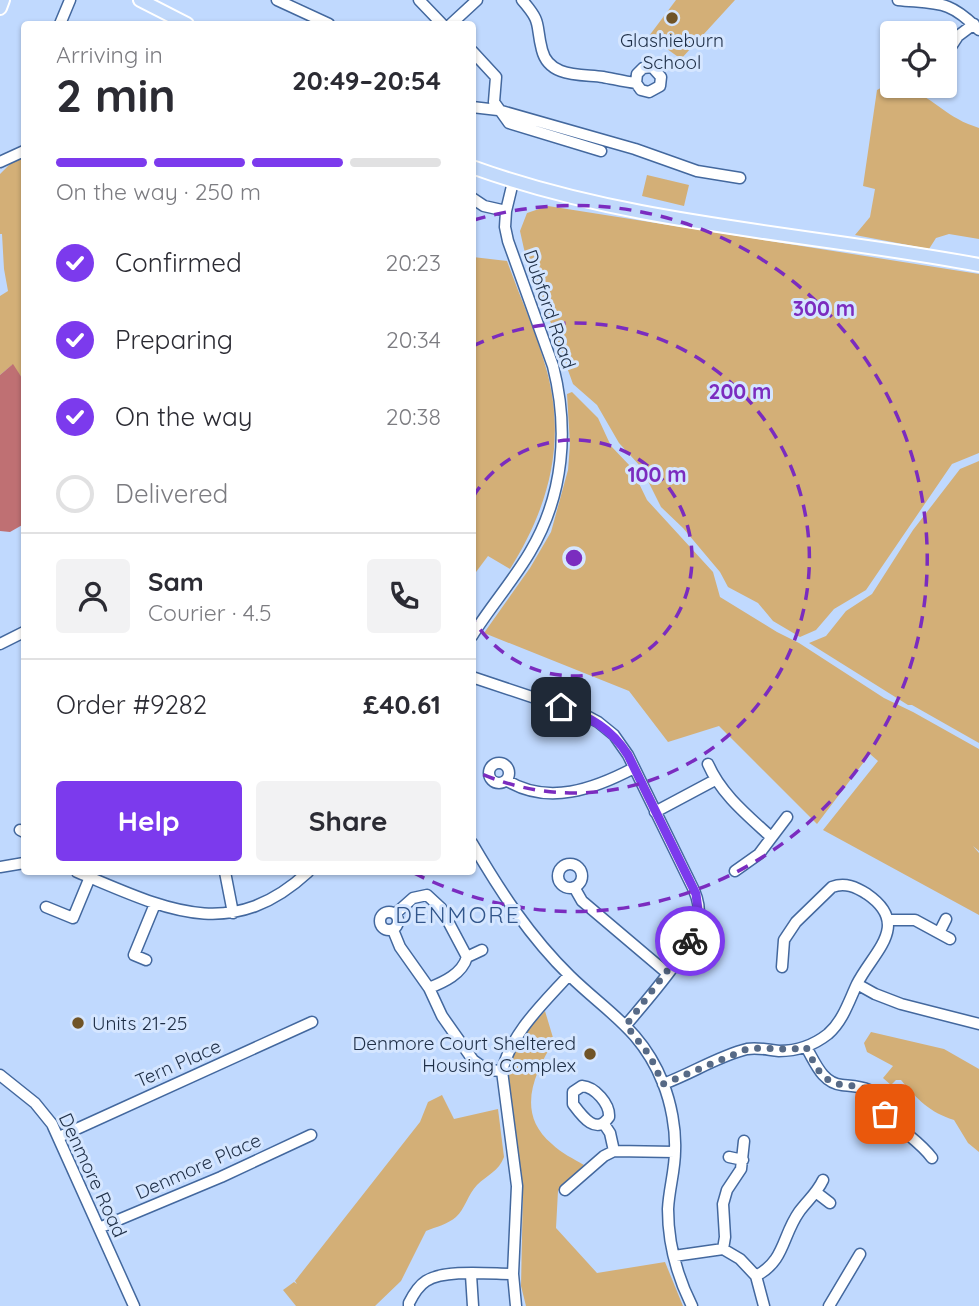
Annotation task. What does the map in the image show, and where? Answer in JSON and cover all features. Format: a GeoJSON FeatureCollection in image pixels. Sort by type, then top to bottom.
{"type":"FeatureCollection","features":[{"type":"Feature","properties":{"kind":"main road"},"geometry":{"type":"LineString","coordinates":[[0,8],[4,0]]}},
{"type":"Feature","properties":{"kind":"main road"},"geometry":{"type":"LineString","coordinates":[[139,0],[181,21]]}},
{"type":"Feature","properties":{"kind":"main road"},"geometry":{"type":"LineString","coordinates":[[476,168],[582,201],[627,210],[979,265]]}},
{"type":"Feature","properties":{"kind":"street"},"geometry":{"type":"LineString","coordinates":[[61,21],[70,0]]}},
{"type":"Feature","properties":{"kind":"street"},"geometry":{"type":"LineString","coordinates":[[277,0],[322,21]]}},
{"type":"Feature","properties":{"kind":"street"},"geometry":{"type":"LineString","coordinates":[[419,0],[439,21]]}},
{"type":"Feature","properties":{"kind":"street"},"geometry":{"type":"LineString","coordinates":[[454,21],[477,0]]}},
{"type":"Feature","properties":{"kind":"street"},"geometry":{"type":"LineString","coordinates":[[522,0],[538,21],[543,54],[557,70],[576,76],[636,83]]}},
{"type":"Feature","properties":{"kind":"street"},"geometry":{"type":"LineString","coordinates":[[898,0],[939,1],[955,6],[976,27],[957,37]]}},
{"type":"Feature","properties":{"kind":"street"},"geometry":{"type":"LineString","coordinates":[[476,55],[496,77],[495,102],[498,110],[512,125],[601,151]]}},
{"type":"Feature","properties":{"kind":"street"},"geometry":{"type":"LineString","coordinates":[[476,107],[498,110],[635,149],[697,171],[740,178]]}},
{"type":"Feature","properties":{"kind":"street"},"geometry":{"type":"LineString","coordinates":[[2,158],[21,152]]}},
{"type":"Feature","properties":{"kind":"street","name":"Dubford Road"},"geometry":{"type":"LineString","coordinates":[[476,630],[538,538],[552,500],[561,461],[563,425],[558,386],[505,227],[513,182]]}},
{"type":"Feature","properties":{"kind":"street"},"geometry":{"type":"LineString","coordinates":[[476,200],[492,209],[506,211]]}},
{"type":"Feature","properties":{"kind":"street"},"geometry":{"type":"LineString","coordinates":[[0,644],[21,634]]}},
{"type":"Feature","properties":{"kind":"street"},"geometry":{"type":"LineString","coordinates":[[476,678],[598,722],[620,743],[690,881],[698,905],[699,918],[692,938],[626,1025]]}},
{"type":"Feature","properties":{"kind":"street"},"geometry":{"type":"LineString","coordinates":[[708,764],[715,780],[740,809],[771,837]]}},
{"type":"Feature","properties":{"kind":"street"},"geometry":{"type":"LineString","coordinates":[[506,780],[520,788],[542,793],[569,792],[595,787],[634,768]]}},
{"type":"Feature","properties":{"kind":"street"},"geometry":{"type":"LineString","coordinates":[[655,812],[715,780]]}},
{"type":"Feature","properties":{"kind":"street"},"geometry":{"type":"LineString","coordinates":[[743,870],[787,817]]}},
{"type":"Feature","properties":{"kind":"street"},"geometry":{"type":"LineString","coordinates":[[476,850],[502,895],[542,946],[569,975],[626,1025],[650,1056],[663,1084],[672,1120],[675,1152],[668,1209],[674,1256],[692,1306]]}},
{"type":"Feature","properties":{"kind":"street"},"geometry":{"type":"LineString","coordinates":[[0,867],[21,864]]}},
{"type":"Feature","properties":{"kind":"street"},"geometry":{"type":"LineString","coordinates":[[834,874],[837,885]]}},
{"type":"Feature","properties":{"kind":"street"},"geometry":{"type":"LineString","coordinates":[[85,875],[179,911],[233,913],[269,901],[289,889],[304,875]]}},
{"type":"Feature","properties":{"kind":"street"},"geometry":{"type":"LineString","coordinates":[[226,875],[233,913]]}},
{"type":"Feature","properties":{"kind":"street"},"geometry":{"type":"LineString","coordinates":[[46,907],[74,918],[90,877]]}},
{"type":"Feature","properties":{"kind":"street"},"geometry":{"type":"LineString","coordinates":[[663,1084],[747,1049],[786,1050],[806,1047],[828,1033],[836,1025],[857,984],[882,948],[887,937],[888,920],[879,905],[865,893],[853,886],[832,887],[796,922],[784,940],[782,967]]}},
{"type":"Feature","properties":{"kind":"street"},"geometry":{"type":"LineString","coordinates":[[574,887],[582,901],[667,973]]}},
{"type":"Feature","properties":{"kind":"street"},"geometry":{"type":"LineString","coordinates":[[395,914],[413,898],[427,895],[441,908],[467,957],[465,964],[458,971],[429,988]]}},
{"type":"Feature","properties":{"kind":"street"},"geometry":{"type":"LineString","coordinates":[[146,960],[134,955],[155,904]]}},
{"type":"Feature","properties":{"kind":"street"},"geometry":{"type":"LineString","coordinates":[[386,912],[395,914],[399,921],[393,930],[383,929],[380,920],[386,912]]}},
{"type":"Feature","properties":{"kind":"street"},"geometry":{"type":"LineString","coordinates":[[939,933],[947,919]]}},
{"type":"Feature","properties":{"kind":"street"},"geometry":{"type":"LineString","coordinates":[[888,920],[915,920],[950,939]]}},
{"type":"Feature","properties":{"kind":"street"},"geometry":{"type":"LineString","coordinates":[[393,930],[400,947],[429,988],[442,1016],[472,1060],[487,1070],[502,1071]]}},
{"type":"Feature","properties":{"kind":"street"},"geometry":{"type":"LineString","coordinates":[[467,957],[482,950]]}},
{"type":"Feature","properties":{"kind":"street"},"geometry":{"type":"LineString","coordinates":[[516,1306],[513,1274],[517,1186],[502,1071],[516,1035],[569,975]]}},
{"type":"Feature","properties":{"kind":"street"},"geometry":{"type":"LineString","coordinates":[[857,984],[901,1004],[978,1021]]}},
{"type":"Feature","properties":{"kind":"street","name":"Tern Place"},"geometry":{"type":"LineString","coordinates":[[59,1137],[312,1022]]}},
{"type":"Feature","properties":{"kind":"street"},"geometry":{"type":"LineString","coordinates":[[806,1047],[827,1079],[837,1084],[854,1085],[872,1094],[885,1114],[919,1142],[932,1158]]}},
{"type":"Feature","properties":{"kind":"street","name":"Denmore Road"},"geometry":{"type":"LineString","coordinates":[[0,1075],[40,1108],[59,1137],[134,1306]]}},
{"type":"Feature","properties":{"kind":"street"},"geometry":{"type":"LineString","coordinates":[[872,1094],[881,1084]]}},
{"type":"Feature","properties":{"kind":"street"},"geometry":{"type":"LineString","coordinates":[[604,1124],[610,1133],[614,1151]]}},
{"type":"Feature","properties":{"kind":"street","name":"Denmore Place"},"geometry":{"type":"LineString","coordinates":[[99,1228],[311,1135]]}},
{"type":"Feature","properties":{"kind":"street"},"geometry":{"type":"LineString","coordinates":[[723,1249],[723,1203],[727,1190],[741,1169],[744,1141]]}},
{"type":"Feature","properties":{"kind":"street"},"geometry":{"type":"LineString","coordinates":[[565,1190],[604,1156],[614,1151],[675,1152]]}},
{"type":"Feature","properties":{"kind":"street"},"geometry":{"type":"LineString","coordinates":[[729,1157],[743,1160]]}},
{"type":"Feature","properties":{"kind":"street"},"geometry":{"type":"LineString","coordinates":[[756,1276],[769,1269],[776,1261],[798,1213],[817,1193],[823,1181]]}},
{"type":"Feature","properties":{"kind":"street"},"geometry":{"type":"LineString","coordinates":[[817,1193],[830,1203]]}},
{"type":"Feature","properties":{"kind":"street"},"geometry":{"type":"LineString","coordinates":[[674,1256],[723,1249],[740,1259],[756,1276],[764,1306]]}},
{"type":"Feature","properties":{"kind":"street"},"geometry":{"type":"LineString","coordinates":[[829,1306],[860,1254]]}},
{"type":"Feature","properties":{"kind":"street"},"geometry":{"type":"LineString","coordinates":[[405,1303],[425,1282],[450,1275],[513,1274]]}},
{"type":"Feature","properties":{"kind":"street"},"geometry":{"type":"LineString","coordinates":[[471,1275],[473,1306]]}},
{"type":"Feature","properties":{"kind":"shaded area","name":"Glashieburn School"},"geometry":{"type":"Polygon","coordinates":[[[676,0],[735,0],[681,59],[649,36],[676,0]]]}},
{"type":"Feature","properties":{"kind":"shaded area"},"geometry":{"type":"Polygon","coordinates":[[[880,88],[880,98],[927,98],[960,120],[979,128],[979,239],[949,234],[936,238],[929,249],[855,235],[870,217],[875,189],[863,186],[877,90],[880,88]]]}},
{"type":"Feature","properties":{"kind":"shaded area"},"geometry":{"type":"Polygon","coordinates":[[[21,158],[21,377],[12,365],[0,375],[0,296],[8,291],[0,234],[0,174],[11,163],[21,158]]]}},
{"type":"Feature","properties":{"kind":"shaded area"},"geometry":{"type":"Polygon","coordinates":[[[647,175],[689,185],[684,206],[642,196],[647,175]]]}},
{"type":"Feature","properties":{"kind":"shaded area"},"geometry":{"type":"Polygon","coordinates":[[[548,206],[979,274],[979,453],[952,464],[866,590],[834,609],[816,630],[800,637],[773,621],[758,603],[728,587],[720,572],[683,528],[661,507],[641,467],[619,443],[597,405],[573,384],[524,249],[520,231],[527,213],[548,206]]]}},
{"type":"Feature","properties":{"kind":"shaded area"},"geometry":{"type":"Polygon","coordinates":[[[476,257],[507,261],[546,368],[555,421],[550,473],[544,497],[524,546],[510,569],[488,556],[476,572],[476,257]]]}},
{"type":"Feature","properties":{"kind":"shaded area"},"geometry":{"type":"Polygon","coordinates":[[[13,364],[21,376],[21,526],[10,532],[0,531],[0,375],[13,364]]]}},
{"type":"Feature","properties":{"kind":"shaded area"},"geometry":{"type":"Polygon","coordinates":[[[572,392],[598,418],[611,446],[631,467],[647,500],[713,572],[720,597],[799,643],[884,698],[979,749],[979,851],[973,846],[979,853],[979,915],[823,830],[878,761],[870,754],[817,824],[719,726],[668,742],[629,691],[484,633],[530,568],[551,532],[568,470],[570,444],[567,394],[572,392]]]}},
{"type":"Feature","properties":{"kind":"shaded area"},"geometry":{"type":"Polygon","coordinates":[[[979,461],[979,743],[908,705],[809,643],[826,636],[846,611],[872,594],[913,530],[960,469],[979,461]]]}},
{"type":"Feature","properties":{"kind":"shaded area"},"geometry":{"type":"Polygon","coordinates":[[[545,1011],[554,1041],[535,1081],[531,1107],[534,1120],[541,1132],[556,1147],[584,1165],[558,1191],[556,1228],[597,1273],[665,1262],[683,1306],[526,1306],[521,1286],[523,1189],[509,1095],[509,1073],[515,1050],[526,1032],[545,1011]]]}},
{"type":"Feature","properties":{"kind":"shaded area"},"geometry":{"type":"Polygon","coordinates":[[[871,1032],[944,1049],[979,1069],[979,1152],[968,1143],[954,1120],[925,1104],[901,1080],[896,1080],[891,1085],[883,1078],[893,1066],[867,1052],[864,1043],[871,1032]]]}},
{"type":"Feature","properties":{"kind":"shaded area"},"geometry":{"type":"Polygon","coordinates":[[[442,1095],[454,1119],[498,1109],[504,1157],[499,1166],[474,1189],[456,1217],[426,1231],[401,1281],[375,1306],[296,1306],[283,1290],[294,1282],[297,1284],[295,1281],[420,1122],[428,1102],[442,1095]]]}},
{"type":"Feature","properties":{"kind":"way so far"},"geometry":{"type":"LineString","coordinates":[[690,941],[626,1025],[640,1040],[663,1084],[747,1049],[778,1051],[806,1047],[827,1079],[869,1091],[885,1114]]}},
{"type":"Feature","properties":{"kind":"place","name":"Glashieburn School"},"geometry":{"type":"Point","coordinates":[672,18]}},
{"type":"Feature","properties":{"kind":"place","name":"Units 21-25"},"geometry":{"type":"Point","coordinates":[78,1023]}},
{"type":"Feature","properties":{"kind":"place","name":"Denmore Court Sheltered Housing Complex"},"geometry":{"type":"Point","coordinates":[590,1054]}},
{"type":"Feature","properties":{"kind":"district","name":"DENMORE"},"geometry":{"type":"Point","coordinates":[458,914]}},
{"type":"Feature","properties":{"kind":"route"},"geometry":{"type":"LineString","coordinates":[[561,707],[598,722],[614,735],[628,755],[696,894],[699,918],[690,941]]}}]}
